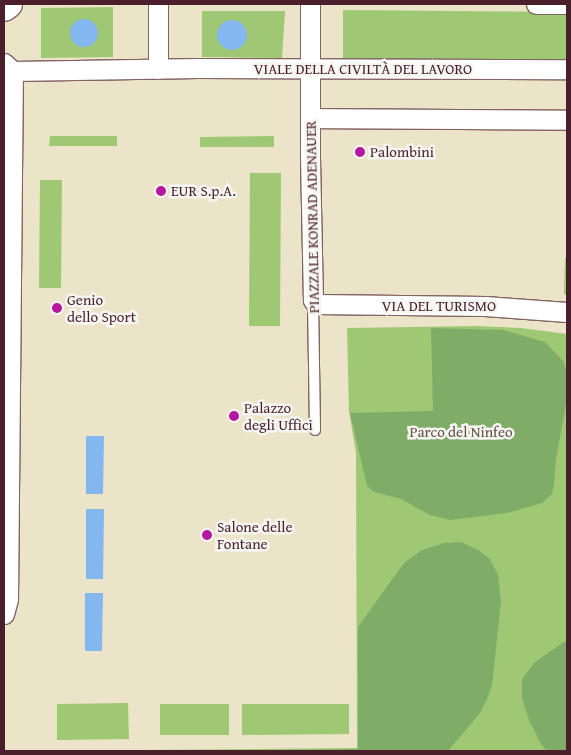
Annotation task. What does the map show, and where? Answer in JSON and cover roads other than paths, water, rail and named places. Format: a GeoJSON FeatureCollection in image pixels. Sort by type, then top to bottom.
{"type":"FeatureCollection","features":[{"type":"Feature","properties":{"kind":"street"},"geometry":{"type":"LineString","coordinates":[[4,6],[8,4]]}},
{"type":"Feature","properties":{"kind":"street"},"geometry":{"type":"LineString","coordinates":[[158,4],[158,69]]}},
{"type":"Feature","properties":{"kind":"street","name":"PIAZZALE KONRAD ADENAUER"},"geometry":{"type":"LineString","coordinates":[[310,4],[313,300]]}},
{"type":"Feature","properties":{"kind":"street"},"geometry":{"type":"LineString","coordinates":[[536,4],[567,4]]}},
{"type":"Feature","properties":{"kind":"street"},"geometry":{"type":"LineString","coordinates":[[4,614],[8,598],[6,350],[8,67]]}},
{"type":"Feature","properties":{"kind":"street","name":"VIALE DELLA CIVILTÀ DEL LAVORO"},"geometry":{"type":"LineString","coordinates":[[8,67],[567,69]]}},
{"type":"Feature","properties":{"kind":"street"},"geometry":{"type":"LineString","coordinates":[[310,118],[567,120]]}},
{"type":"Feature","properties":{"kind":"street","name":"VIA DEL TURISMO"},"geometry":{"type":"LineString","coordinates":[[313,300],[320,306],[485,306],[567,312]]}},
{"type":"Feature","properties":{"kind":"lane","name":"PIAZZALE KONRAD ADENAUER"},"geometry":{"type":"LineString","coordinates":[[313,300],[315,430]]}},
{"type":"Feature","properties":{"kind":"water"},"geometry":{"type":"Polygon","coordinates":[[[84,19],[94,23],[98,33],[94,43],[84,47],[74,43],[70,33],[74,23],[84,19]]]}},
{"type":"Feature","properties":{"kind":"water"},"geometry":{"type":"Polygon","coordinates":[[[232,20],[243,24],[247,35],[243,46],[232,50],[221,46],[217,35],[221,24],[232,20]]]}},
{"type":"Feature","properties":{"kind":"water"},"geometry":{"type":"Polygon","coordinates":[[[86,436],[104,436],[103,494],[86,494],[86,436]]]}},
{"type":"Feature","properties":{"kind":"water"},"geometry":{"type":"Polygon","coordinates":[[[86,509],[104,509],[103,579],[86,579],[86,509]]]}},
{"type":"Feature","properties":{"kind":"water"},"geometry":{"type":"Polygon","coordinates":[[[85,593],[103,593],[102,651],[85,651],[85,593]]]}},
{"type":"Feature","properties":{"kind":"place","name":"Palombini"},"geometry":{"type":"Point","coordinates":[360,152]}},
{"type":"Feature","properties":{"kind":"place","name":"EUR S.p.A."},"geometry":{"type":"Point","coordinates":[161,191]}},
{"type":"Feature","properties":{"kind":"place","name":"Genio dello Sport"},"geometry":{"type":"Point","coordinates":[57,308]}},
{"type":"Feature","properties":{"kind":"place","name":"Palazzo degli Uffici"},"geometry":{"type":"Point","coordinates":[234,416]}},
{"type":"Feature","properties":{"kind":"place","name":"Salone delle Fontane"},"geometry":{"type":"Point","coordinates":[207,535]}},
{"type":"Feature","properties":{"kind":"park label","name":"Parco del Ninfeo"},"geometry":{"type":"Point","coordinates":[461,432]}}]}
